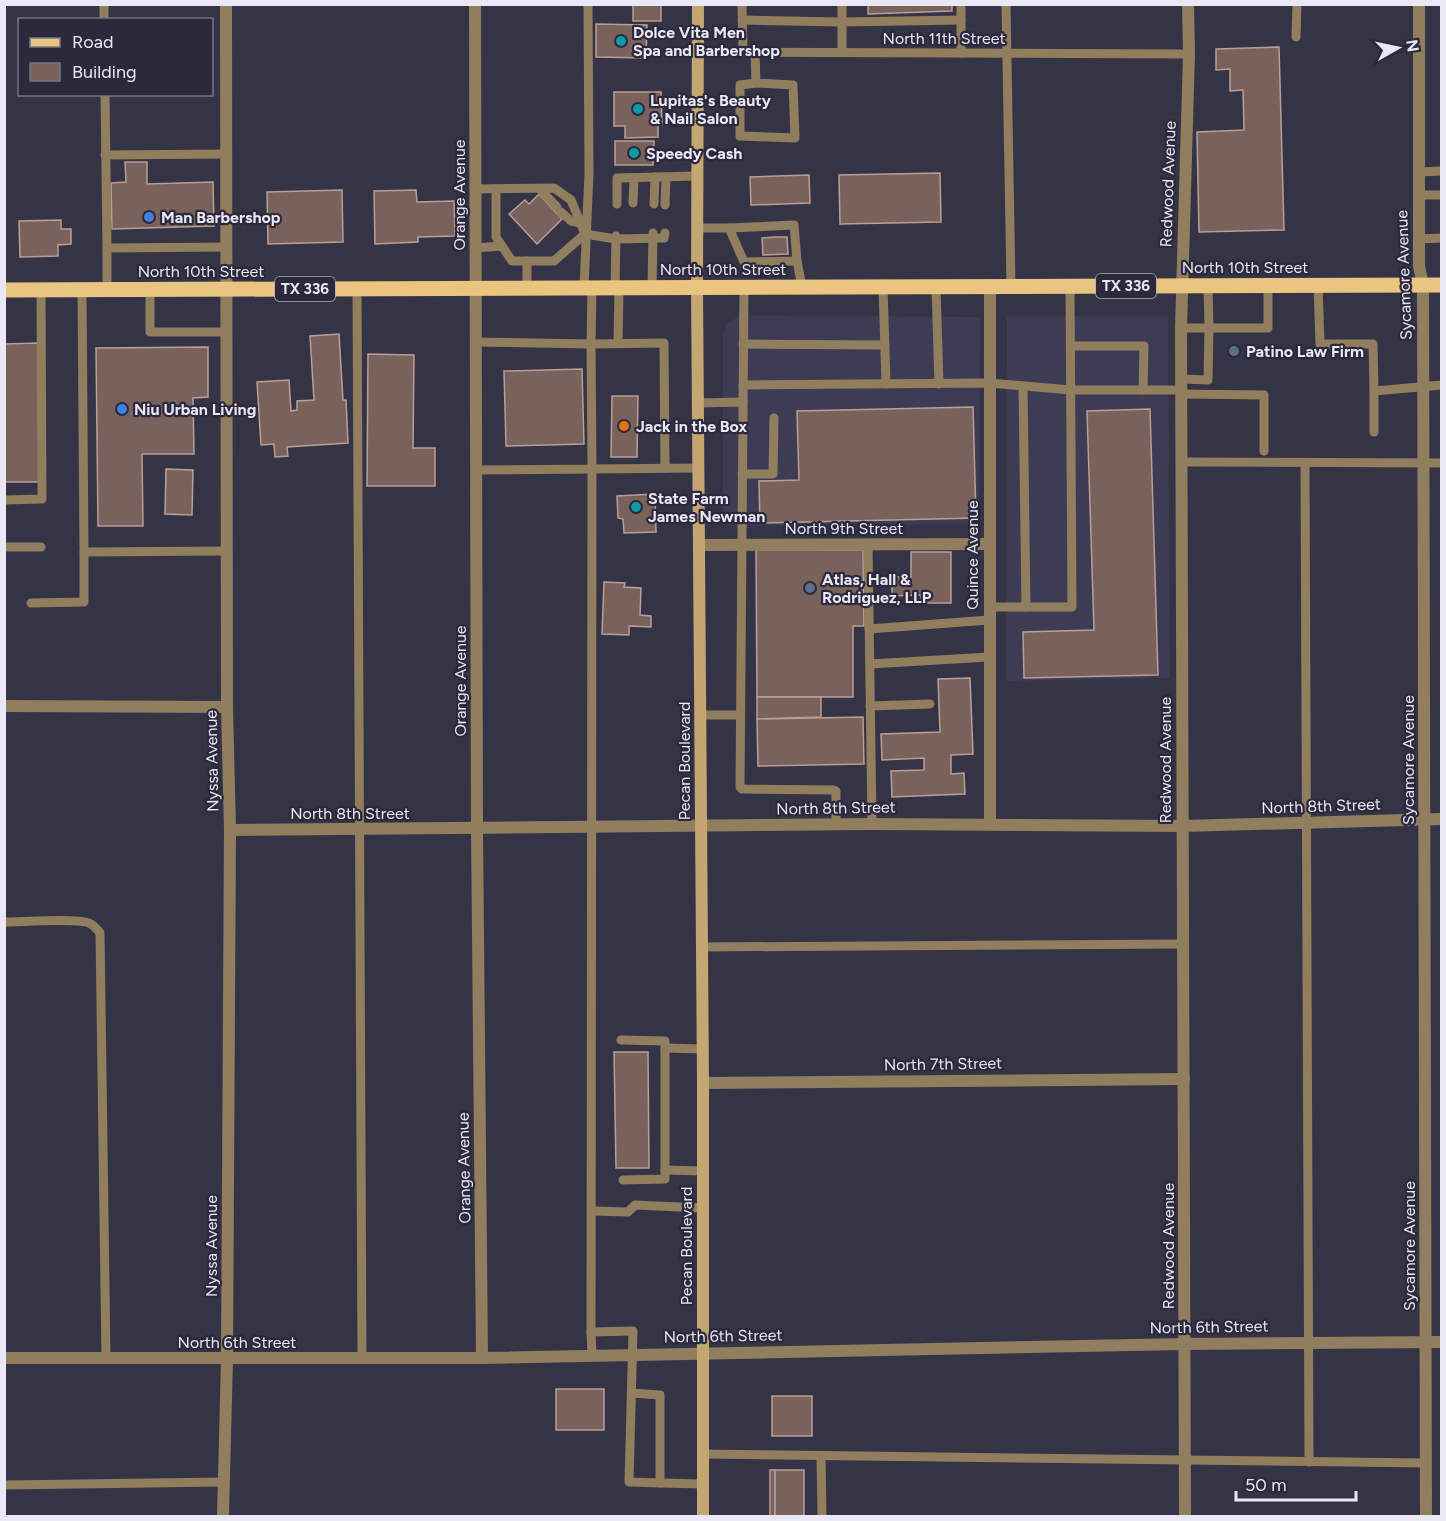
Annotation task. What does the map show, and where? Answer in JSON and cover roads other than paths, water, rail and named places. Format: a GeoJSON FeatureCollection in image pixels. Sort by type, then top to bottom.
{"type":"FeatureCollection","features":[{"type":"Feature","properties":{"kind":"main road","name":"Pecan Boulevard"},"geometry":{"type":"LineString","coordinates":[[698,4],[697,287],[703,1083],[703,1516]]}},
{"type":"Feature","properties":{"kind":"main road","name":"North 10th Street"},"geometry":{"type":"LineString","coordinates":[[4,290],[1442,285]]}},
{"type":"Feature","properties":{"kind":"street","name":"Nyssa Avenue"},"geometry":{"type":"LineString","coordinates":[[223,1516],[227,1359],[230,830],[227,706],[226,4]]}},
{"type":"Feature","properties":{"kind":"street","name":"Orange Avenue"},"geometry":{"type":"LineString","coordinates":[[475,4],[477,829],[482,1358]]}},
{"type":"Feature","properties":{"kind":"street","name":"Redwood Avenue"},"geometry":{"type":"LineString","coordinates":[[1185,1516],[1181,286],[1189,54],[1188,4]]}},
{"type":"Feature","properties":{"kind":"street","name":"Sycamore Avenue"},"geometry":{"type":"LineString","coordinates":[[1419,4],[1419,266],[1423,285],[1424,463],[1425,1516]]}},
{"type":"Feature","properties":{"kind":"street","name":"Quince Avenue"},"geometry":{"type":"LineString","coordinates":[[990,286],[988,544],[990,823]]}},
{"type":"Feature","properties":{"kind":"street","name":"North 9th Street"},"geometry":{"type":"LineString","coordinates":[[700,545],[988,544]]}},
{"type":"Feature","properties":{"kind":"street"},"geometry":{"type":"LineString","coordinates":[[4,706],[227,706]]}},
{"type":"Feature","properties":{"kind":"street","name":"North 8th Street"},"geometry":{"type":"LineString","coordinates":[[230,830],[990,823],[1182,826],[1442,819]]}},
{"type":"Feature","properties":{"kind":"street","name":"North 7th Street"},"geometry":{"type":"LineString","coordinates":[[703,1083],[1184,1078]]}},
{"type":"Feature","properties":{"kind":"street","name":"North 6th Street"},"geometry":{"type":"LineString","coordinates":[[4,1358],[482,1358],[1185,1344],[1442,1342]]}},
{"type":"Feature","properties":{"kind":"lane"},"geometry":{"type":"LineString","coordinates":[[588,4],[589,172],[585,234],[591,344],[592,1355]]}},
{"type":"Feature","properties":{"kind":"lane"},"geometry":{"type":"LineString","coordinates":[[742,4],[743,52]]}},
{"type":"Feature","properties":{"kind":"lane"},"geometry":{"type":"LineString","coordinates":[[842,4],[842,52]]}},
{"type":"Feature","properties":{"kind":"lane"},"geometry":{"type":"LineString","coordinates":[[961,4],[961,53]]}},
{"type":"Feature","properties":{"kind":"lane"},"geometry":{"type":"LineString","coordinates":[[1006,4],[1011,286]]}},
{"type":"Feature","properties":{"kind":"lane"},"geometry":{"type":"LineString","coordinates":[[1296,37],[1297,4]]}},
{"type":"Feature","properties":{"kind":"lane"},"geometry":{"type":"LineString","coordinates":[[742,20],[842,22],[961,20]]}},
{"type":"Feature","properties":{"kind":"lane","name":"North 11th Street"},"geometry":{"type":"LineString","coordinates":[[698,52],[1189,54]]}},
{"type":"Feature","properties":{"kind":"lane"},"geometry":{"type":"LineString","coordinates":[[755,52],[756,83]]}},
{"type":"Feature","properties":{"kind":"lane"},"geometry":{"type":"LineString","coordinates":[[756,83],[793,85],[795,138],[740,136],[740,85],[756,83]]}},
{"type":"Feature","properties":{"kind":"lane"},"geometry":{"type":"LineString","coordinates":[[105,96],[107,290]]}},
{"type":"Feature","properties":{"kind":"lane"},"geometry":{"type":"LineString","coordinates":[[105,155],[227,154]]}},
{"type":"Feature","properties":{"kind":"lane"},"geometry":{"type":"LineString","coordinates":[[1419,172],[1442,171]]}},
{"type":"Feature","properties":{"kind":"lane"},"geometry":{"type":"LineString","coordinates":[[616,204],[617,178],[698,176]]}},
{"type":"Feature","properties":{"kind":"lane"},"geometry":{"type":"LineString","coordinates":[[654,204],[655,177]]}},
{"type":"Feature","properties":{"kind":"lane"},"geometry":{"type":"LineString","coordinates":[[665,205],[666,177]]}},
{"type":"Feature","properties":{"kind":"lane"},"geometry":{"type":"LineString","coordinates":[[633,203],[634,178]]}},
{"type":"Feature","properties":{"kind":"lane"},"geometry":{"type":"LineString","coordinates":[[475,189],[554,188],[571,200],[585,234]]}},
{"type":"Feature","properties":{"kind":"lane"},"geometry":{"type":"LineString","coordinates":[[496,189],[496,237],[512,261],[554,261],[585,234],[664,238],[664,233]]}},
{"type":"Feature","properties":{"kind":"lane"},"geometry":{"type":"LineString","coordinates":[[540,189],[571,221],[580,223]]}},
{"type":"Feature","properties":{"kind":"lane"},"geometry":{"type":"LineString","coordinates":[[1419,195],[1442,195]]}},
{"type":"Feature","properties":{"kind":"lane"},"geometry":{"type":"LineString","coordinates":[[697,228],[794,225],[802,287]]}},
{"type":"Feature","properties":{"kind":"lane"},"geometry":{"type":"LineString","coordinates":[[775,226],[776,237]]}},
{"type":"Feature","properties":{"kind":"lane"},"geometry":{"type":"LineString","coordinates":[[729,228],[744,262],[776,258],[797,261]]}},
{"type":"Feature","properties":{"kind":"lane"},"geometry":{"type":"LineString","coordinates":[[652,287],[653,236]]}},
{"type":"Feature","properties":{"kind":"lane"},"geometry":{"type":"LineString","coordinates":[[616,237],[618,344]]}},
{"type":"Feature","properties":{"kind":"lane"},"geometry":{"type":"LineString","coordinates":[[1419,239],[1442,238]]}},
{"type":"Feature","properties":{"kind":"lane"},"geometry":{"type":"LineString","coordinates":[[475,248],[502,246]]}},
{"type":"Feature","properties":{"kind":"lane"},"geometry":{"type":"LineString","coordinates":[[106,248],[227,247]]}},
{"type":"Feature","properties":{"kind":"lane"},"geometry":{"type":"LineString","coordinates":[[527,261],[527,288]]}},
{"type":"Feature","properties":{"kind":"lane"},"geometry":{"type":"LineString","coordinates":[[1181,388],[1208,380],[1208,285]]}},
{"type":"Feature","properties":{"kind":"lane"},"geometry":{"type":"LineString","coordinates":[[1181,328],[1268,328],[1268,285]]}},
{"type":"Feature","properties":{"kind":"lane"},"geometry":{"type":"LineString","coordinates":[[1318,285],[1320,344],[1373,344],[1374,432]]}},
{"type":"Feature","properties":{"kind":"lane"},"geometry":{"type":"LineString","coordinates":[[936,286],[939,384]]}},
{"type":"Feature","properties":{"kind":"lane"},"geometry":{"type":"LineString","coordinates":[[989,607],[1072,608],[1070,286]]}},
{"type":"Feature","properties":{"kind":"lane"},"geometry":{"type":"LineString","coordinates":[[744,287],[740,787],[741,789],[834,790],[836,791],[836,825]]}},
{"type":"Feature","properties":{"kind":"lane"},"geometry":{"type":"LineString","coordinates":[[883,287],[886,384]]}},
{"type":"Feature","properties":{"kind":"lane"},"geometry":{"type":"LineString","coordinates":[[357,288],[362,1359]]}},
{"type":"Feature","properties":{"kind":"lane"},"geometry":{"type":"LineString","coordinates":[[4,500],[42,499],[41,289]]}},
{"type":"Feature","properties":{"kind":"lane"},"geometry":{"type":"LineString","coordinates":[[31,603],[84,602],[82,290]]}},
{"type":"Feature","properties":{"kind":"lane"},"geometry":{"type":"LineString","coordinates":[[150,290],[150,332],[227,332]]}},
{"type":"Feature","properties":{"kind":"lane"},"geometry":{"type":"LineString","coordinates":[[476,342],[664,343],[665,468]]}},
{"type":"Feature","properties":{"kind":"lane"},"geometry":{"type":"LineString","coordinates":[[743,344],[885,345]]}},
{"type":"Feature","properties":{"kind":"lane"},"geometry":{"type":"LineString","coordinates":[[1071,346],[1144,346],[1143,390]]}},
{"type":"Feature","properties":{"kind":"lane"},"geometry":{"type":"LineString","coordinates":[[743,386],[989,383],[1071,390],[1181,388],[1264,395],[1264,451]]}},
{"type":"Feature","properties":{"kind":"lane"},"geometry":{"type":"LineString","coordinates":[[1374,391],[1442,385]]}},
{"type":"Feature","properties":{"kind":"lane"},"geometry":{"type":"LineString","coordinates":[[1023,386],[1026,608]]}},
{"type":"Feature","properties":{"kind":"lane"},"geometry":{"type":"LineString","coordinates":[[698,403],[743,402]]}},
{"type":"Feature","properties":{"kind":"lane"},"geometry":{"type":"LineString","coordinates":[[742,474],[772,474],[774,418]]}},
{"type":"Feature","properties":{"kind":"lane"},"geometry":{"type":"LineString","coordinates":[[1181,462],[1442,463]]}},
{"type":"Feature","properties":{"kind":"lane"},"geometry":{"type":"LineString","coordinates":[[1305,463],[1305,823],[1310,1462]]}},
{"type":"Feature","properties":{"kind":"lane"},"geometry":{"type":"LineString","coordinates":[[476,470],[699,468]]}},
{"type":"Feature","properties":{"kind":"lane"},"geometry":{"type":"LineString","coordinates":[[868,544],[872,824]]}},
{"type":"Feature","properties":{"kind":"lane"},"geometry":{"type":"LineString","coordinates":[[4,547],[41,547]]}},
{"type":"Feature","properties":{"kind":"lane"},"geometry":{"type":"LineString","coordinates":[[84,552],[227,551]]}},
{"type":"Feature","properties":{"kind":"lane"},"geometry":{"type":"LineString","coordinates":[[869,629],[989,620]]}},
{"type":"Feature","properties":{"kind":"lane"},"geometry":{"type":"LineString","coordinates":[[870,664],[989,657]]}},
{"type":"Feature","properties":{"kind":"lane"},"geometry":{"type":"LineString","coordinates":[[870,706],[930,704]]}},
{"type":"Feature","properties":{"kind":"lane"},"geometry":{"type":"LineString","coordinates":[[701,715],[740,715]]}},
{"type":"Feature","properties":{"kind":"lane"},"geometry":{"type":"LineString","coordinates":[[4,922],[76,921],[88,923],[100,933],[106,1359]]}},
{"type":"Feature","properties":{"kind":"lane"},"geometry":{"type":"LineString","coordinates":[[702,947],[1183,944]]}},
{"type":"Feature","properties":{"kind":"lane"},"geometry":{"type":"LineString","coordinates":[[621,1040],[665,1041],[665,1179],[623,1180]]}},
{"type":"Feature","properties":{"kind":"lane"},"geometry":{"type":"LineString","coordinates":[[665,1048],[702,1049]]}},
{"type":"Feature","properties":{"kind":"lane"},"geometry":{"type":"LineString","coordinates":[[665,1170],[702,1171]]}},
{"type":"Feature","properties":{"kind":"lane"},"geometry":{"type":"LineString","coordinates":[[592,1210],[628,1212],[635,1205],[702,1208]]}},
{"type":"Feature","properties":{"kind":"lane"},"geometry":{"type":"LineString","coordinates":[[591,1332],[633,1331],[629,1482],[702,1484]]}},
{"type":"Feature","properties":{"kind":"lane"},"geometry":{"type":"LineString","coordinates":[[631,1393],[660,1395],[660,1483]]}},
{"type":"Feature","properties":{"kind":"lane"},"geometry":{"type":"LineString","coordinates":[[703,1454],[1426,1463]]}},
{"type":"Feature","properties":{"kind":"lane"},"geometry":{"type":"LineString","coordinates":[[821,1456],[822,1516]]}},
{"type":"Feature","properties":{"kind":"lane"},"geometry":{"type":"LineString","coordinates":[[4,1485],[224,1482]]}},
{"type":"Feature","properties":{"kind":"place","name":"Dolce Vita Men Spa and Barbershop"},"geometry":{"type":"Point","coordinates":[621,41]}},
{"type":"Feature","properties":{"kind":"place","name":"Lupitas's Beauty & Nail Salon"},"geometry":{"type":"Point","coordinates":[638,109]}},
{"type":"Feature","properties":{"kind":"place","name":"Speedy Cash"},"geometry":{"type":"Point","coordinates":[634,153]}},
{"type":"Feature","properties":{"kind":"place","name":"Man Barbershop"},"geometry":{"type":"Point","coordinates":[149,217]}},
{"type":"Feature","properties":{"kind":"place","name":"Patino Law Firm"},"geometry":{"type":"Point","coordinates":[1234,351]}},
{"type":"Feature","properties":{"kind":"place","name":"Niu Urban Living"},"geometry":{"type":"Point","coordinates":[122,409]}},
{"type":"Feature","properties":{"kind":"place","name":"Jack in the Box"},"geometry":{"type":"Point","coordinates":[624,426]}},
{"type":"Feature","properties":{"kind":"place","name":"State Farm James Newman"},"geometry":{"type":"Point","coordinates":[636,507]}},
{"type":"Feature","properties":{"kind":"place","name":"Atlas, Hall & Rodriguez, LLP"},"geometry":{"type":"Point","coordinates":[810,588]}}]}
